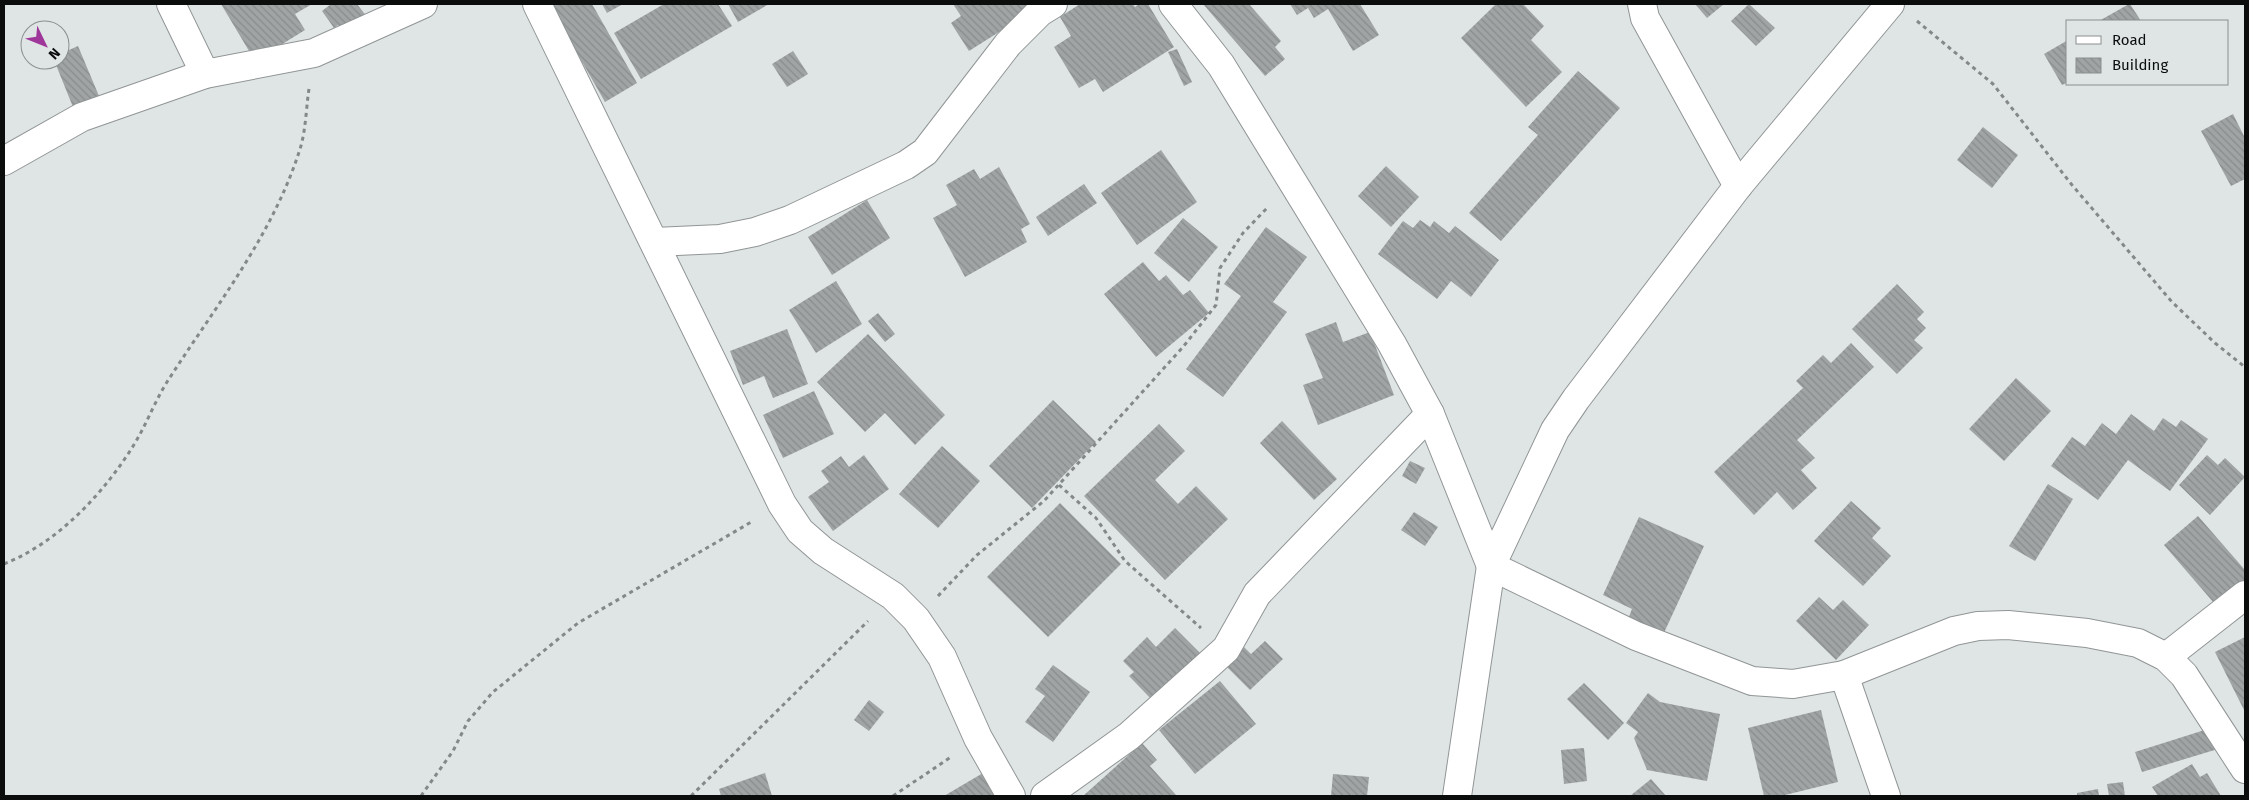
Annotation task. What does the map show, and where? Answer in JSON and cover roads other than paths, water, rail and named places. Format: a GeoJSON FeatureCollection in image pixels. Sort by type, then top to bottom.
{"type":"FeatureCollection","features":[{"type":"Feature","properties":{"kind":"street"},"geometry":{"type":"LineString","coordinates":[[171,4],[205,74]]}},
{"type":"Feature","properties":{"kind":"street"},"geometry":{"type":"LineString","coordinates":[[4,161],[82,117],[205,74],[314,53],[423,4]]}},
{"type":"Feature","properties":{"kind":"street"},"geometry":{"type":"LineString","coordinates":[[537,4],[782,504],[800,532],[823,551],[893,596],[916,619],[942,657],[978,738],[1011,796]]}},
{"type":"Feature","properties":{"kind":"street"},"geometry":{"type":"LineString","coordinates":[[655,242],[720,239],[755,232],[790,220],[906,165],[925,152],[1008,44],[1040,12],[1053,4]]}},
{"type":"Feature","properties":{"kind":"street"},"geometry":{"type":"LineString","coordinates":[[1173,4],[1221,65],[1392,344],[1430,414],[1491,566],[1636,636],[1752,682],[1793,684],[1844,675],[1954,631],[1978,626],[2008,625],[2087,633],[2138,643],[2166,657],[2184,674],[2245,768]]}},
{"type":"Feature","properties":{"kind":"street"},"geometry":{"type":"LineString","coordinates":[[1642,4],[1645,18],[1738,186]]}},
{"type":"Feature","properties":{"kind":"street"},"geometry":{"type":"LineString","coordinates":[[1457,796],[1491,566],[1556,430],[1576,399],[1738,186],[1901,10]]}},
{"type":"Feature","properties":{"kind":"street"},"geometry":{"type":"LineString","coordinates":[[1045,796],[1129,736],[1226,649],[1257,594],[1430,414]]}},
{"type":"Feature","properties":{"kind":"street"},"geometry":{"type":"LineString","coordinates":[[2166,657],[2245,595]]}},
{"type":"Feature","properties":{"kind":"street"},"geometry":{"type":"LineString","coordinates":[[1844,675],[1886,796]]}}]}
